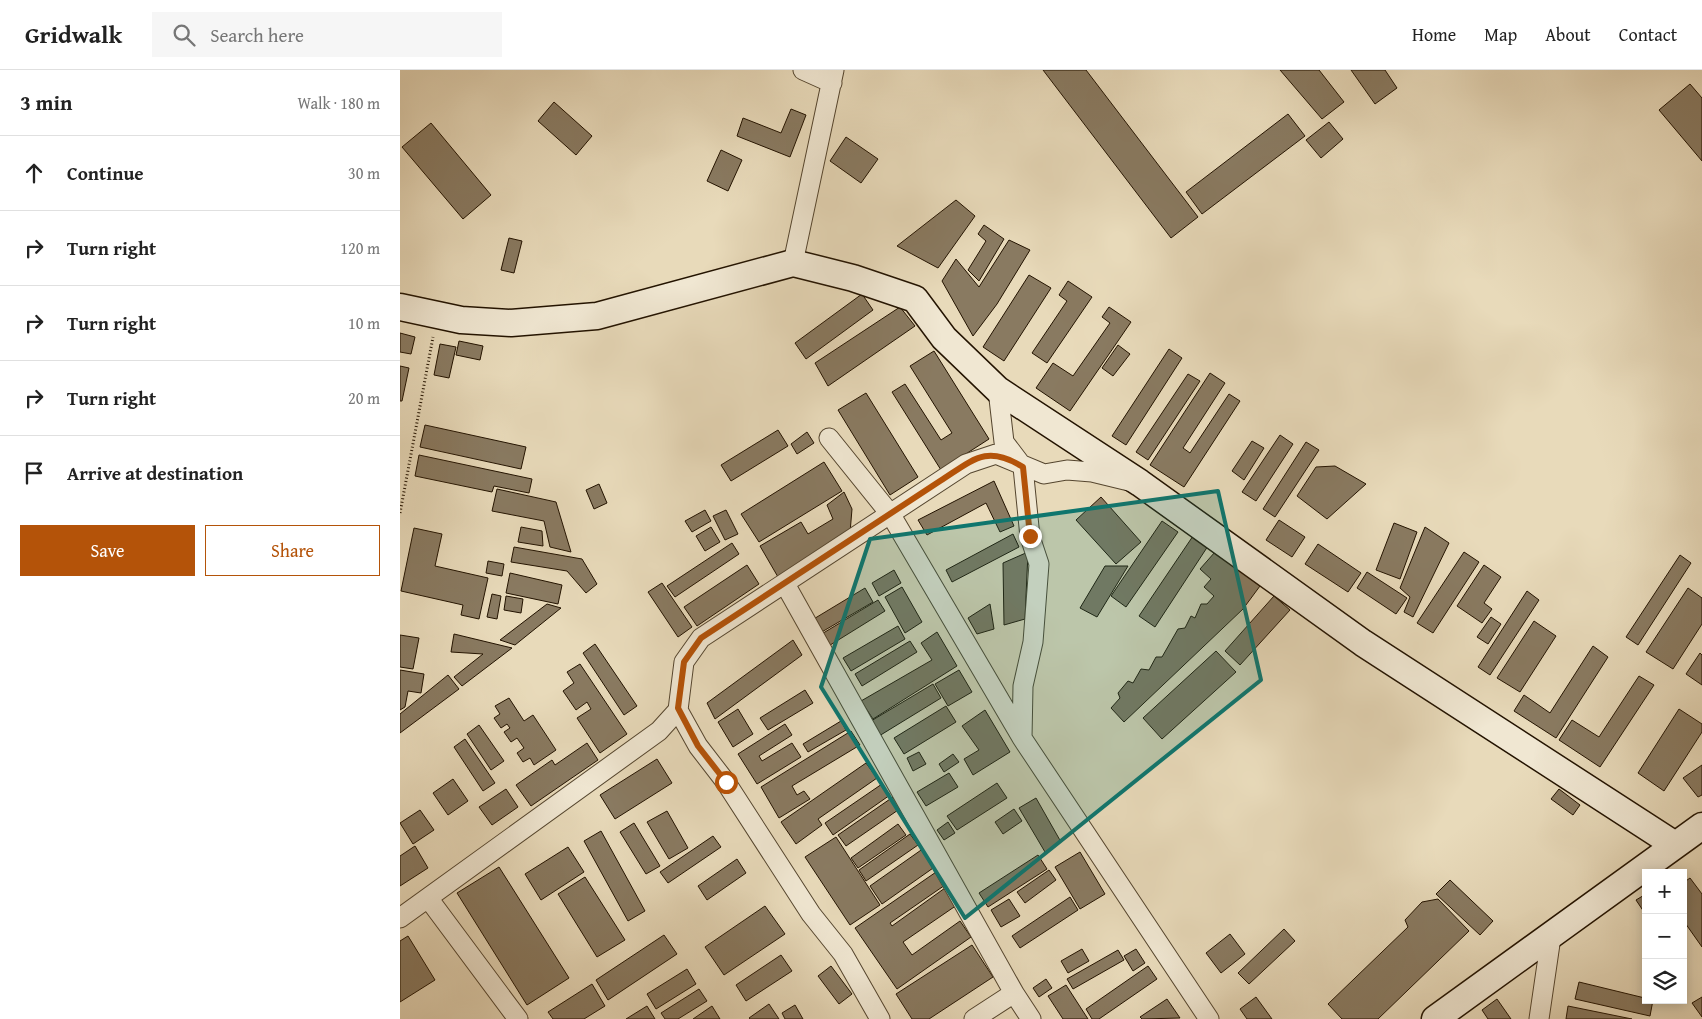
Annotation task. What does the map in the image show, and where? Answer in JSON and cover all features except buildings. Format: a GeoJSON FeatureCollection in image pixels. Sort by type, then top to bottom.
{"type":"FeatureCollection","features":[{"type":"Feature","properties":{"kind":"main road"},"geometry":{"type":"LineString","coordinates":[[400,307],[461,320],[511,323],[597,316],[793,262],[853,278],[915,299],[944,338],[998,390],[1140,484],[1363,643],[1675,845]]}},
{"type":"Feature","properties":{"kind":"main road"},"geometry":{"type":"LineString","coordinates":[[1435,1019],[1702,826]]}},
{"type":"Feature","properties":{"kind":"street"},"geometry":{"type":"LineString","coordinates":[[793,262],[833,77],[803,70]]}},
{"type":"Feature","properties":{"kind":"street"},"geometry":{"type":"LineString","coordinates":[[998,390],[1004,442],[1023,467],[1030,536],[1038,564],[1032,642],[1023,686],[1022,738]]}},
{"type":"Feature","properties":{"kind":"street"},"geometry":{"type":"LineString","coordinates":[[829,438],[891,515],[1022,738],[1209,1019]]}},
{"type":"Feature","properties":{"kind":"street"},"geometry":{"type":"LineString","coordinates":[[400,918],[659,731],[678,710],[684,662],[701,638],[953,473],[981,457],[996,454],[1023,467],[1044,474],[1067,470],[1092,472],[1140,484]]}},
{"type":"Feature","properties":{"kind":"street"},"geometry":{"type":"LineString","coordinates":[[785,584],[1014,993],[1031,1019]]}},
{"type":"Feature","properties":{"kind":"street"},"geometry":{"type":"LineString","coordinates":[[678,710],[698,746],[726,782],[810,914],[842,954],[880,1019]]}},
{"type":"Feature","properties":{"kind":"street"},"geometry":{"type":"LineString","coordinates":[[428,898],[518,1019]]}},
{"type":"Feature","properties":{"kind":"street"},"geometry":{"type":"LineString","coordinates":[[1539,1019],[1551,937]]}},
{"type":"Feature","properties":{"kind":"street"},"geometry":{"type":"LineString","coordinates":[[974,1019],[1014,993]]}},
{"type":"Feature","properties":{"kind":"path"},"geometry":{"type":"LineString","coordinates":[[400,513],[437,315]]}},
{"type":"Feature","properties":{"kind":"highlighted area"},"geometry":{"type":"Polygon","coordinates":[[[1218,491],[1261,680],[965,918],[821,687],[870,539],[1218,491]]]}},
{"type":"Feature","properties":{"kind":"route"},"geometry":{"type":"LineString","coordinates":[[726,782],[698,746],[678,710],[684,662],[701,638],[966,464],[981,457],[996,454],[1013,460],[1023,467],[1030,536]]}}]}
